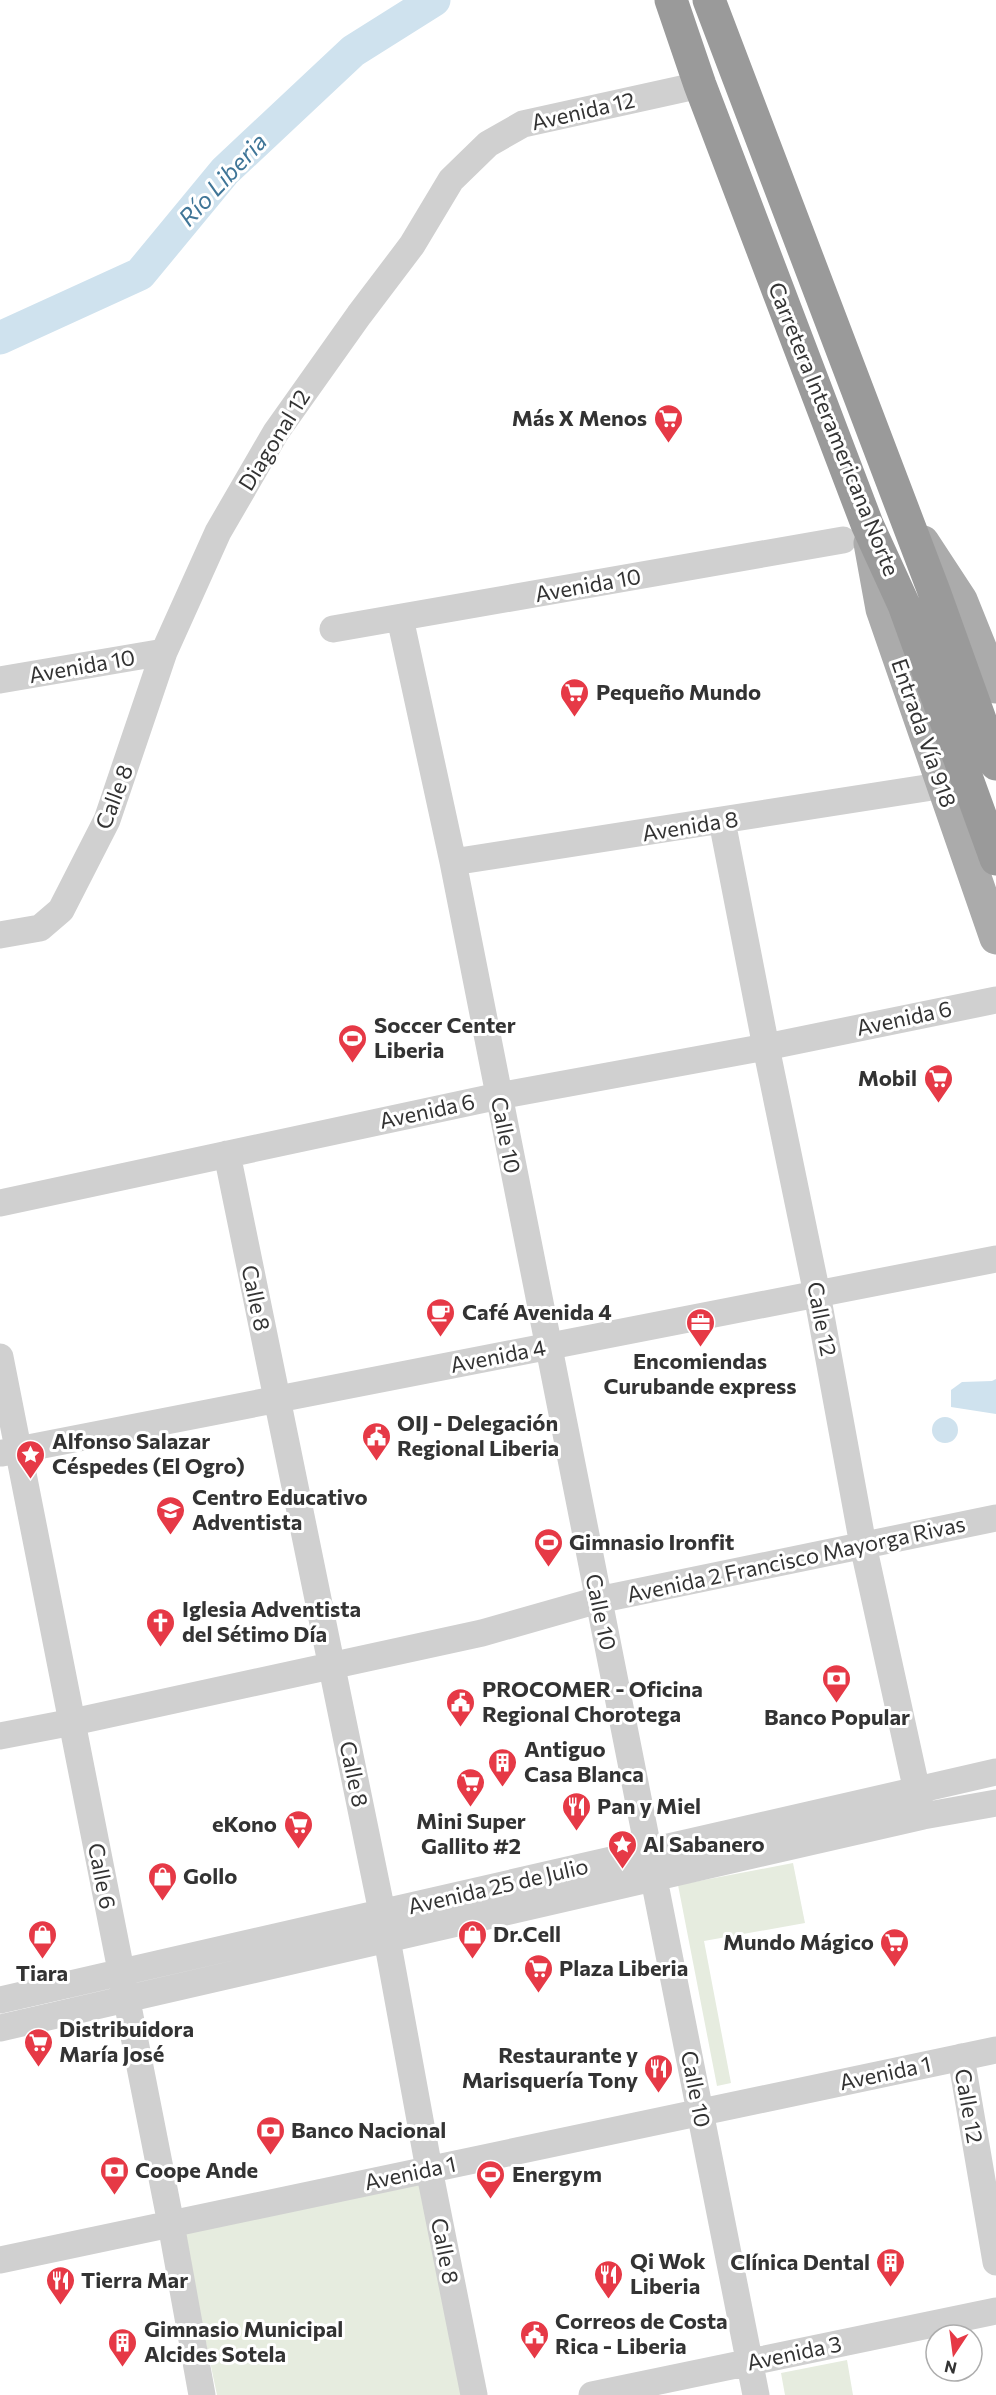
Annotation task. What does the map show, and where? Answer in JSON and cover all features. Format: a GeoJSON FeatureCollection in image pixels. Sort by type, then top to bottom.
{"type":"FeatureCollection","features":[{"type":"Feature","properties":{"kind":"highway","name":"Carretera Interamericana Norte"},"geometry":{"type":"LineString","coordinates":[[671,0],[855,532],[904,605],[996,859]]}},
{"type":"Feature","properties":{"kind":"highway","name":"Carretera Interamericana Norte"},"geometry":{"type":"LineString","coordinates":[[709,0],[935,594],[996,764]]}},
{"type":"Feature","properties":{"kind":"main road"},"geometry":{"type":"LineString","coordinates":[[905,516],[961,600],[996,687]]}},
{"type":"Feature","properties":{"kind":"main road","name":"Entrada Vía 918"},"geometry":{"type":"LineString","coordinates":[[855,532],[996,938]]}},
{"type":"Feature","properties":{"kind":"street","name":"Avenida 12"},"geometry":{"type":"LineString","coordinates":[[412,245],[452,180],[488,144],[523,124],[700,85]]}},
{"type":"Feature","properties":{"kind":"street","name":"Diagonal 12"},"geometry":{"type":"LineString","coordinates":[[164,652],[218,532],[276,432],[412,245]]}},
{"type":"Feature","properties":{"kind":"street","name":"Avenida 10"},"geometry":{"type":"LineString","coordinates":[[333,629],[855,532]]}},
{"type":"Feature","properties":{"kind":"street","name":"Calle 10"},"geometry":{"type":"LineString","coordinates":[[400,618],[453,862],[756,2395]]}},
{"type":"Feature","properties":{"kind":"street","name":"Avenida 10"},"geometry":{"type":"LineString","coordinates":[[0,680],[164,652]]}},
{"type":"Feature","properties":{"kind":"street","name":"Calle 8"},"geometry":{"type":"LineString","coordinates":[[0,935],[39,928],[61,910],[107,820],[164,652]]}},
{"type":"Feature","properties":{"kind":"street","name":"Avenida 8"},"geometry":{"type":"LineString","coordinates":[[453,862],[927,788]]}},
{"type":"Feature","properties":{"kind":"street","name":"Calle 12"},"geometry":{"type":"LineString","coordinates":[[722,821],[817,1294],[863,1545],[922,1816]]}},
{"type":"Feature","properties":{"kind":"street","name":"Avenida 6"},"geometry":{"type":"LineString","coordinates":[[0,1203],[499,1096],[766,1047],[996,1000]]}},
{"type":"Feature","properties":{"kind":"street","name":"Calle 8"},"geometry":{"type":"LineString","coordinates":[[227,1154],[382,1912],[429,2169],[474,2395]]}},
{"type":"Feature","properties":{"kind":"street","name":"Avenida 4"},"geometry":{"type":"LineString","coordinates":[[9,1451],[996,1259]]}},
{"type":"Feature","properties":{"kind":"street","name":"Calle 6"},"geometry":{"type":"LineString","coordinates":[[0,1357],[9,1451],[73,1722],[202,2395]]}},
{"type":"Feature","properties":{"kind":"street","name":"Avenida 2 Francisco Mayorga Rivas"},"geometry":{"type":"LineString","coordinates":[[0,1736],[482,1634],[598,1600],[996,1518]]}},
{"type":"Feature","properties":{"kind":"street","name":"Avenida 25 de Julio"},"geometry":{"type":"LineString","coordinates":[[0,2000],[996,1772]]}},
{"type":"Feature","properties":{"kind":"street","name":"Avenida 25 de Julio"},"geometry":{"type":"LineString","coordinates":[[0,2028],[922,1816],[996,1803]]}},
{"type":"Feature","properties":{"kind":"street","name":"Avenida 1"},"geometry":{"type":"LineString","coordinates":[[0,2260],[996,2049]]}},
{"type":"Feature","properties":{"kind":"street","name":"Calle 12"},"geometry":{"type":"LineString","coordinates":[[961,2057],[996,2262]]}},
{"type":"Feature","properties":{"kind":"street","name":"Avenida 3"},"geometry":{"type":"LineString","coordinates":[[592,2395],[996,2311]]}},
{"type":"Feature","properties":{"kind":"shaded area"},"geometry":{"type":"Polygon","coordinates":[[[793,1863],[805,1923],[704,1941],[731,2083],[717,2086],[678,1885],[793,1863]]]}},
{"type":"Feature","properties":{"kind":"shaded area"},"geometry":{"type":"Polygon","coordinates":[[[419,2184],[463,2395],[217,2395],[183,2233],[419,2184]]]}},
{"type":"Feature","properties":{"kind":"shaded area"},"geometry":{"type":"Polygon","coordinates":[[[847,2360],[853,2395],[785,2395],[781,2373],[847,2360]]]}},
{"type":"Feature","properties":{"kind":"water"},"geometry":{"type":"Polygon","coordinates":[[[996,1379],[996,1414],[951,1407],[951,1390],[962,1382],[996,1379]]]}},
{"type":"Feature","properties":{"kind":"water"},"geometry":{"type":"Polygon","coordinates":[[[945,1417],[955,1420],[958,1430],[955,1440],[945,1443],[935,1440],[932,1430],[935,1420],[945,1417]]]}},
{"type":"Feature","properties":{"kind":"waterway","name":"Río Liberia"},"geometry":{"type":"LineString","coordinates":[[0,338],[140,274],[225,171],[353,51],[434,0]]}},
{"type":"Feature","properties":{"kind":"place","name":"Más X Menos"},"geometry":{"type":"Point","coordinates":[668,444]}},
{"type":"Feature","properties":{"kind":"place","name":"Pequeño Mundo"},"geometry":{"type":"Point","coordinates":[575,718]}},
{"type":"Feature","properties":{"kind":"place","name":"Soccer Center Liberia"},"geometry":{"type":"Point","coordinates":[353,1064]}},
{"type":"Feature","properties":{"kind":"place","name":"Mobil"},"geometry":{"type":"Point","coordinates":[938,1104]}},
{"type":"Feature","properties":{"kind":"place","name":"Café Avenida 4"},"geometry":{"type":"Point","coordinates":[441,1338]}},
{"type":"Feature","properties":{"kind":"place","name":"Encomiendas Curubande express"},"geometry":{"type":"Point","coordinates":[700,1348]}},
{"type":"Feature","properties":{"kind":"place","name":"OIJ - Delegación Regional Liberia"},"geometry":{"type":"Point","coordinates":[376,1462]}},
{"type":"Feature","properties":{"kind":"place","name":"Alfonso Salazar Céspedes (El Ogro)"},"geometry":{"type":"Point","coordinates":[31,1480]}},
{"type":"Feature","properties":{"kind":"place","name":"Centro Educativo Adventista"},"geometry":{"type":"Point","coordinates":[171,1536]}},
{"type":"Feature","properties":{"kind":"place","name":"Gimnasio Ironfit"},"geometry":{"type":"Point","coordinates":[548,1568]}},
{"type":"Feature","properties":{"kind":"place","name":"Iglesia Adventista del Sétimo Día"},"geometry":{"type":"Point","coordinates":[161,1648]}},
{"type":"Feature","properties":{"kind":"place","name":"Banco Popular"},"geometry":{"type":"Point","coordinates":[837,1704]}},
{"type":"Feature","properties":{"kind":"place","name":"PROCOMER - Oficina Regional Chorotega"},"geometry":{"type":"Point","coordinates":[461,1728]}},
{"type":"Feature","properties":{"kind":"place","name":"Antiguo Casa Blanca"},"geometry":{"type":"Point","coordinates":[503,1788]}},
{"type":"Feature","properties":{"kind":"place","name":"Mini Super Gallito #2"},"geometry":{"type":"Point","coordinates":[471,1808]}},
{"type":"Feature","properties":{"kind":"place","name":"Pan y Miel"},"geometry":{"type":"Point","coordinates":[576,1832]}},
{"type":"Feature","properties":{"kind":"place","name":"eKono"},"geometry":{"type":"Point","coordinates":[298,1850]}},
{"type":"Feature","properties":{"kind":"place","name":"Al Sabanero"},"geometry":{"type":"Point","coordinates":[622,1870]}},
{"type":"Feature","properties":{"kind":"place","name":"Gollo"},"geometry":{"type":"Point","coordinates":[162,1902]}},
{"type":"Feature","properties":{"kind":"place","name":"Tiara"},"geometry":{"type":"Point","coordinates":[42,1960]}},
{"type":"Feature","properties":{"kind":"place","name":"Dr.Cell"},"geometry":{"type":"Point","coordinates":[472,1960]}},
{"type":"Feature","properties":{"kind":"place","name":"Mundo Mágico"},"geometry":{"type":"Point","coordinates":[895,1968]}},
{"type":"Feature","properties":{"kind":"place","name":"Plaza Liberia"},"geometry":{"type":"Point","coordinates":[538,1994]}},
{"type":"Feature","properties":{"kind":"place","name":"Distribuidora María José"},"geometry":{"type":"Point","coordinates":[38,2068]}},
{"type":"Feature","properties":{"kind":"place","name":"Restaurante y Marisquería Tony"},"geometry":{"type":"Point","coordinates":[659,2094]}},
{"type":"Feature","properties":{"kind":"place","name":"Banco Nacional"},"geometry":{"type":"Point","coordinates":[270,2156]}},
{"type":"Feature","properties":{"kind":"place","name":"Coope Ande"},"geometry":{"type":"Point","coordinates":[114,2196]}},
{"type":"Feature","properties":{"kind":"place","name":"Energym"},"geometry":{"type":"Point","coordinates":[491,2200]}},
{"type":"Feature","properties":{"kind":"place","name":"Clínica Dental"},"geometry":{"type":"Point","coordinates":[891,2288]}},
{"type":"Feature","properties":{"kind":"place","name":"Qi Wok Liberia"},"geometry":{"type":"Point","coordinates":[609,2300]}},
{"type":"Feature","properties":{"kind":"place","name":"Tierra Mar"},"geometry":{"type":"Point","coordinates":[60,2306]}},
{"type":"Feature","properties":{"kind":"place","name":"Correos de Costa Rica - Liberia"},"geometry":{"type":"Point","coordinates":[534,2360]}},
{"type":"Feature","properties":{"kind":"place","name":"Gimnasio Municipal Alcides Sotela"},"geometry":{"type":"Point","coordinates":[123,2368]}}]}
